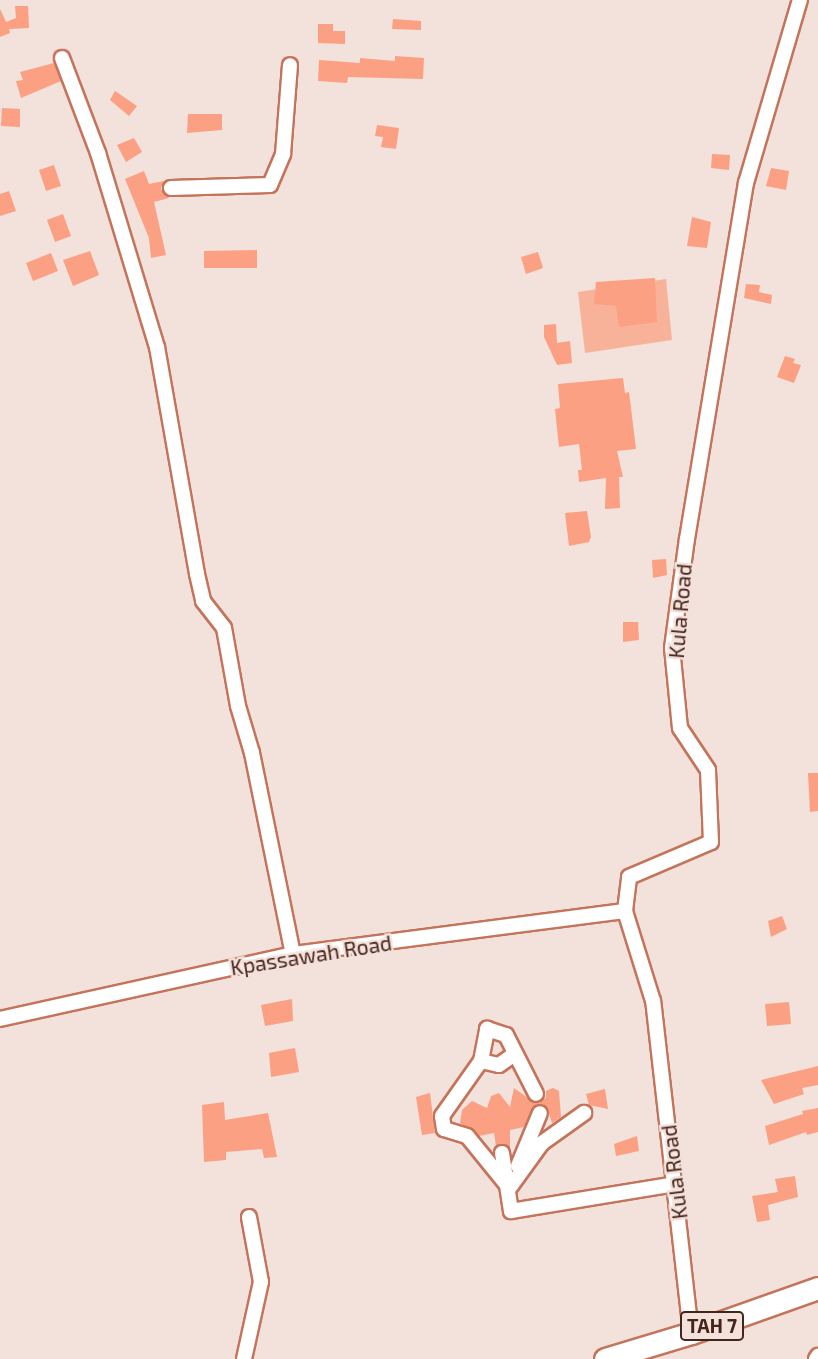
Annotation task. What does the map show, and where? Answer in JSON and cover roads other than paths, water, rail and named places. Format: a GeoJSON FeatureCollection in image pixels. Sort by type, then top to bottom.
{"type":"FeatureCollection","features":[{"type":"Feature","properties":{"kind":"highway","name":"TAH 7"},"geometry":{"type":"LineString","coordinates":[[605,1359],[691,1333],[818,1288]]}},
{"type":"Feature","properties":{"kind":"street","name":"Kula Road"},"geometry":{"type":"LineString","coordinates":[[691,1333],[653,1001],[625,911],[629,877],[711,842],[708,770],[680,728],[672,648],[687,539],[746,183],[800,0]]}},
{"type":"Feature","properties":{"kind":"street"},"geometry":{"type":"LineString","coordinates":[[62,58],[98,153],[157,346],[203,601],[224,628],[293,954]]}},
{"type":"Feature","properties":{"kind":"street"},"geometry":{"type":"LineString","coordinates":[[171,188],[249,188],[270,185],[283,154],[290,65]]}},
{"type":"Feature","properties":{"kind":"street","name":"Kpassawah Road"},"geometry":{"type":"LineString","coordinates":[[0,1019],[293,954],[625,911]]}},
{"type":"Feature","properties":{"kind":"street"},"geometry":{"type":"LineString","coordinates":[[507,1188],[467,1136],[444,1129],[442,1116],[481,1061],[487,1029],[506,1035],[536,1094]]}},
{"type":"Feature","properties":{"kind":"street"},"geometry":{"type":"LineString","coordinates":[[481,1061],[499,1065],[515,1054]]}},
{"type":"Feature","properties":{"kind":"street"},"geometry":{"type":"LineString","coordinates":[[507,1188],[540,1113]]}},
{"type":"Feature","properties":{"kind":"street"},"geometry":{"type":"LineString","coordinates":[[507,1188],[542,1143],[584,1113]]}},
{"type":"Feature","properties":{"kind":"street"},"geometry":{"type":"LineString","coordinates":[[502,1153],[511,1211],[676,1184]]}},
{"type":"Feature","properties":{"kind":"street"},"geometry":{"type":"LineString","coordinates":[[245,1358],[261,1282],[249,1217]]}}]}
